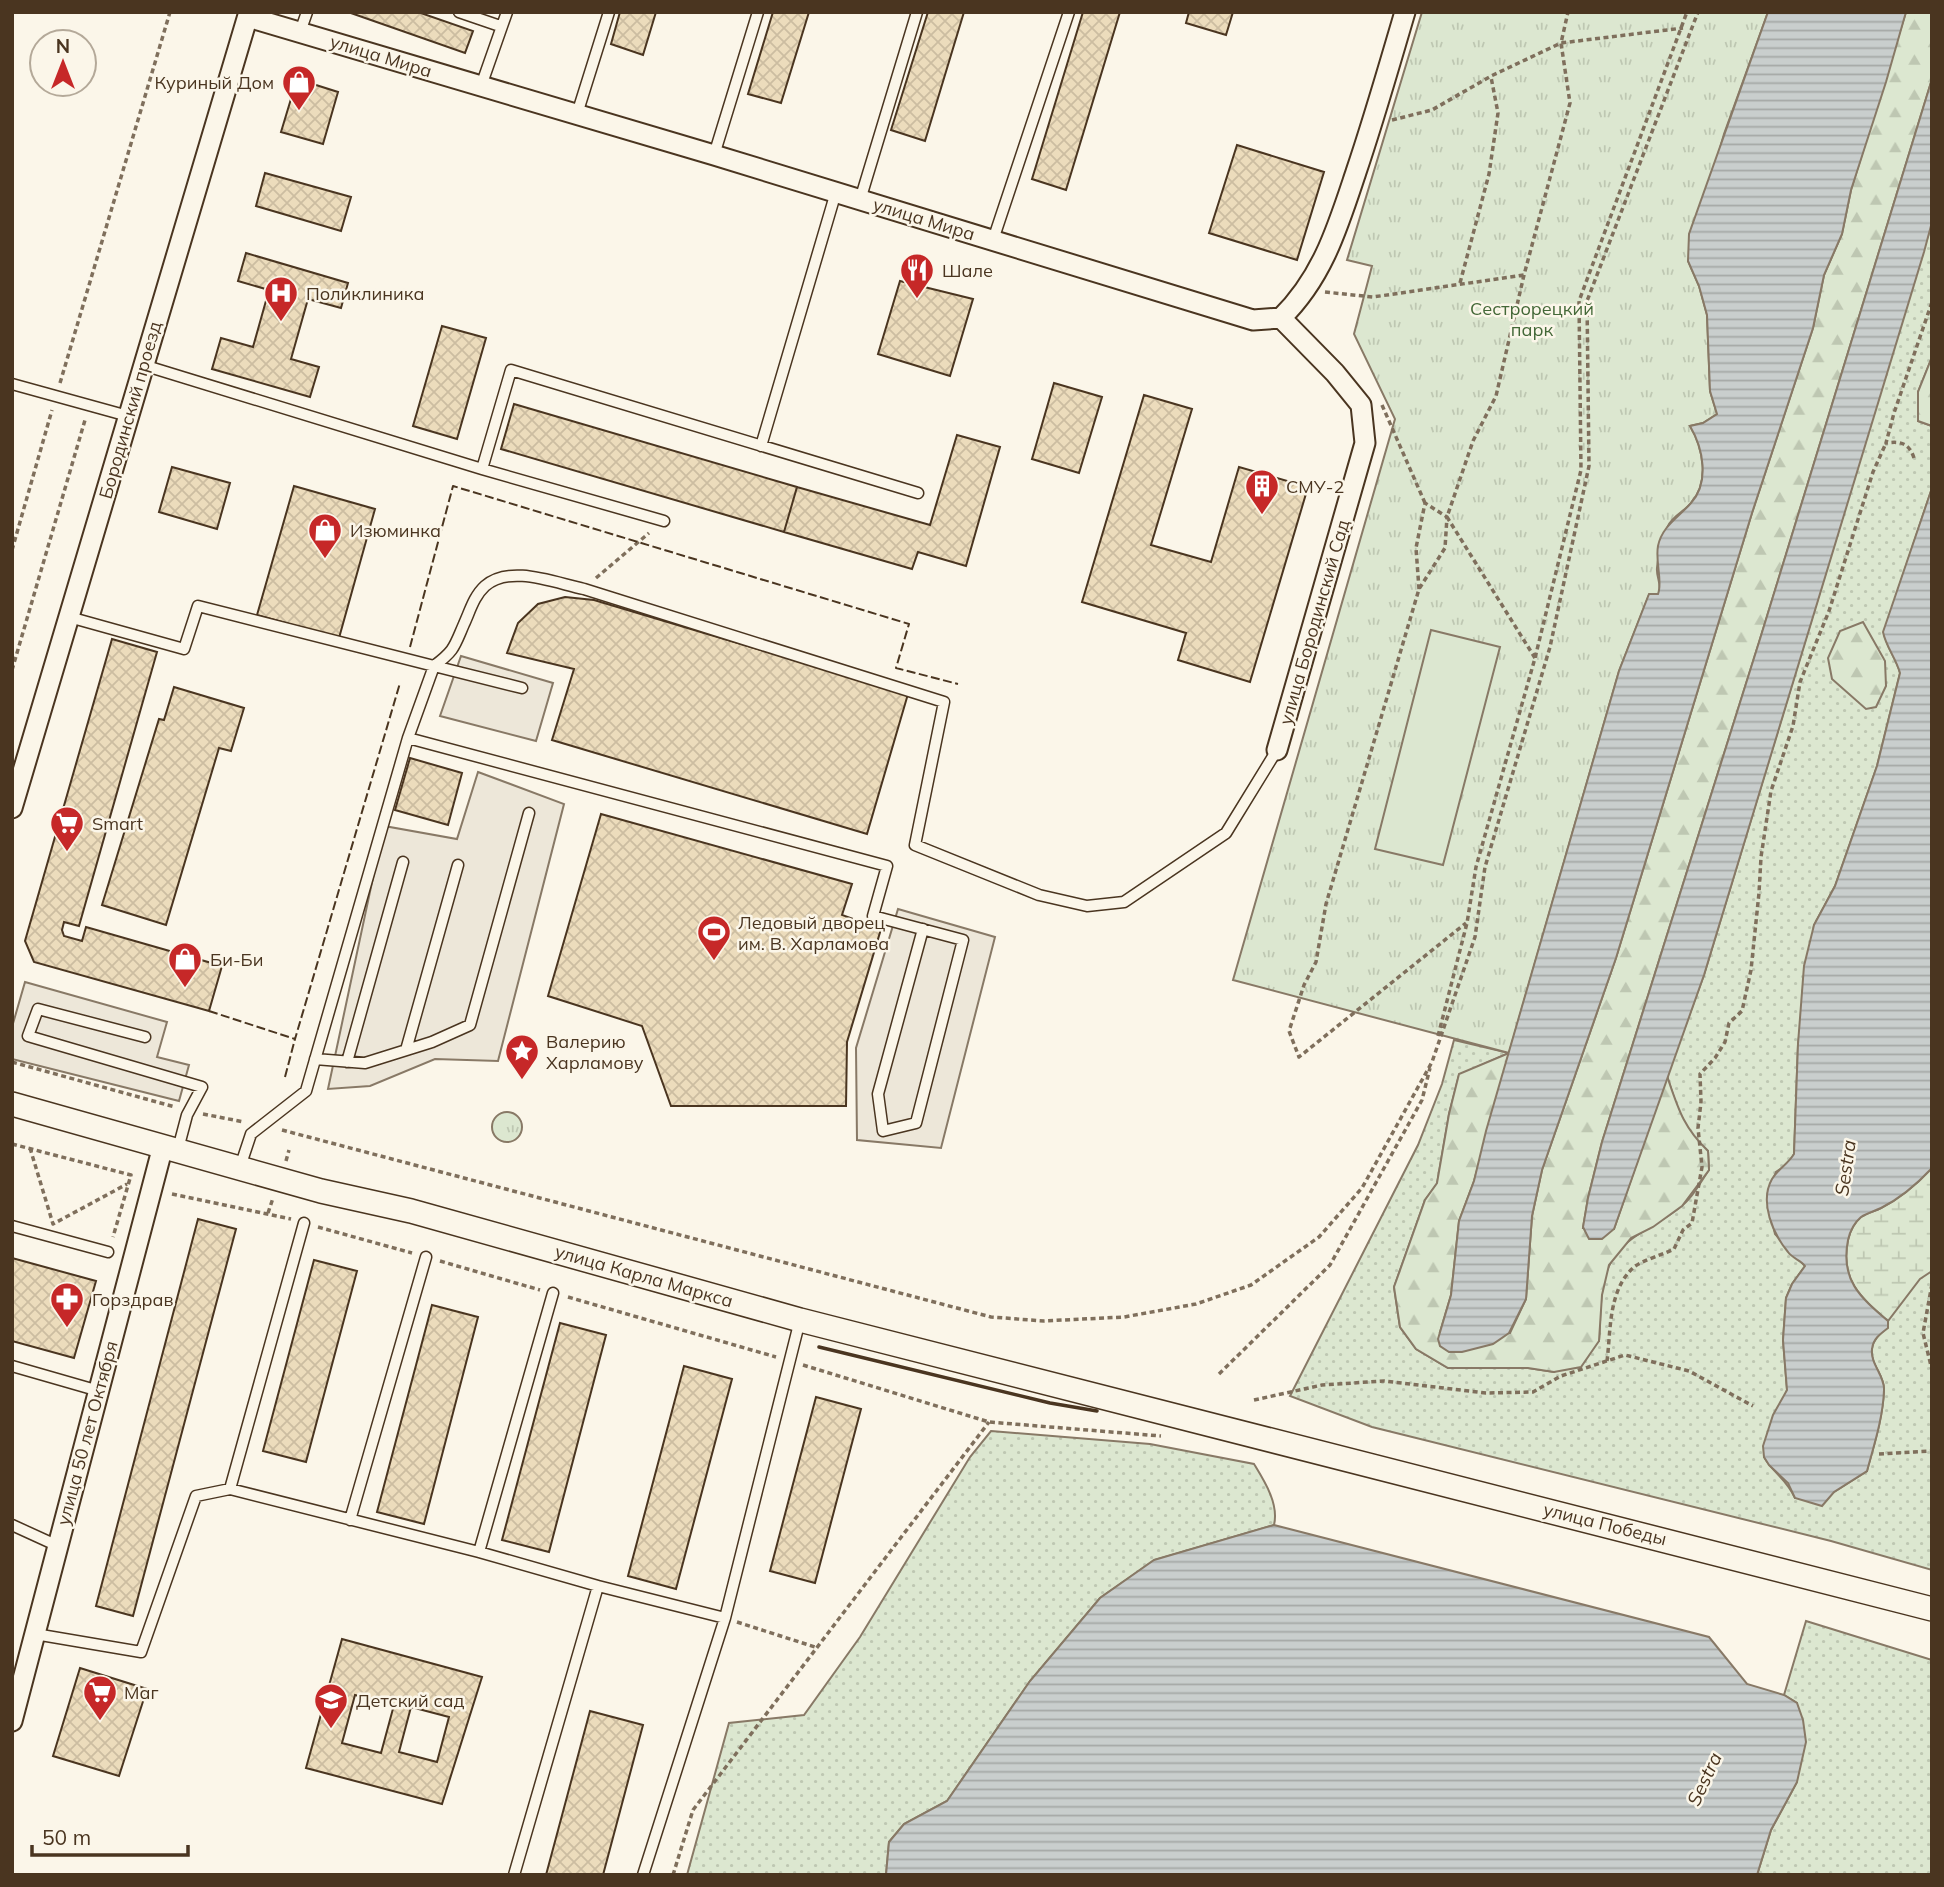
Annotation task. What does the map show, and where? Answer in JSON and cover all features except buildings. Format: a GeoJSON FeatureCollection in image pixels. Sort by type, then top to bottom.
{"type":"FeatureCollection","features":[{"type":"Feature","properties":{"kind":"street"},"geometry":{"type":"LineString","coordinates":[[1281,318],[1307,290],[1332,242],[1405,12]]}},
{"type":"Feature","properties":{"kind":"street","name":"улица Мира"},"geometry":{"type":"LineString","coordinates":[[249,14],[300,32],[1253,320],[1281,318]]}},
{"type":"Feature","properties":{"kind":"street","name":"Бородинский проезд"},"geometry":{"type":"LineString","coordinates":[[12,808],[249,14]]}},
{"type":"Feature","properties":{"kind":"street","name":"улица Бородинский Сад"},"geometry":{"type":"LineString","coordinates":[[1277,750],[1365,443],[1362,405],[1281,318]]}},
{"type":"Feature","properties":{"kind":"street","name":"улица Карла Маркса"},"geometry":{"type":"LineString","coordinates":[[12,1104],[321,1191],[411,1211],[800,1320],[1278,1441]]}},
{"type":"Feature","properties":{"kind":"street","name":"улица 50 лет Октября"},"geometry":{"type":"LineString","coordinates":[[12,1721],[152,1191],[170,1148]]}},
{"type":"Feature","properties":{"kind":"street","name":"улица Победы"},"geometry":{"type":"LineString","coordinates":[[1278,1441],[1932,1609]]}},
{"type":"Feature","properties":{"kind":"lane"},"geometry":{"type":"LineString","coordinates":[[300,32],[307,12]]}},
{"type":"Feature","properties":{"kind":"lane"},"geometry":{"type":"LineString","coordinates":[[459,12],[500,26]]}},
{"type":"Feature","properties":{"kind":"lane"},"geometry":{"type":"LineString","coordinates":[[481,86],[507,12]]}},
{"type":"Feature","properties":{"kind":"lane"},"geometry":{"type":"LineString","coordinates":[[577,114],[609,12]]}},
{"type":"Feature","properties":{"kind":"lane"},"geometry":{"type":"LineString","coordinates":[[714,155],[758,12]]}},
{"type":"Feature","properties":{"kind":"lane"},"geometry":{"type":"LineString","coordinates":[[860,200],[917,12]]}},
{"type":"Feature","properties":{"kind":"lane"},"geometry":{"type":"LineString","coordinates":[[993,240],[1069,12]]}},
{"type":"Feature","properties":{"kind":"lane"},"geometry":{"type":"LineString","coordinates":[[761,446],[836,192]]}},
{"type":"Feature","properties":{"kind":"lane"},"geometry":{"type":"LineString","coordinates":[[143,365],[482,469],[664,521]]}},
{"type":"Feature","properties":{"kind":"lane"},"geometry":{"type":"LineString","coordinates":[[482,469],[511,370],[918,494]]}},
{"type":"Feature","properties":{"kind":"lane"},"geometry":{"type":"LineString","coordinates":[[12,384],[128,416]]}},
{"type":"Feature","properties":{"kind":"lane"},"geometry":{"type":"LineString","coordinates":[[240,1167],[251,1134],[306,1091],[408,738],[434,666],[453,652],[476,597],[485,586],[499,577],[534,578],[584,589],[944,702],[915,845],[1039,895],[1087,905],[1124,902],[1226,833],[1277,750]]}},
{"type":"Feature","properties":{"kind":"lane"},"geometry":{"type":"LineString","coordinates":[[69,617],[184,649],[198,606],[522,688]]}},
{"type":"Feature","properties":{"kind":"lane"},"geometry":{"type":"LineString","coordinates":[[408,738],[887,866],[873,916],[923,929],[963,940],[916,1123],[883,1131],[878,1094],[923,929]]}},
{"type":"Feature","properties":{"kind":"lane"},"geometry":{"type":"LineString","coordinates":[[315,1059],[365,1063],[432,1042],[470,1025],[529,813]]}},
{"type":"Feature","properties":{"kind":"lane"},"geometry":{"type":"LineString","coordinates":[[347,1062],[403,862]]}},
{"type":"Feature","properties":{"kind":"lane"},"geometry":{"type":"LineString","coordinates":[[406,1050],[458,865]]}},
{"type":"Feature","properties":{"kind":"lane"},"geometry":{"type":"LineString","coordinates":[[145,1037],[38,1009],[29,1036],[202,1087],[170,1148]]}},
{"type":"Feature","properties":{"kind":"lane"},"geometry":{"type":"LineString","coordinates":[[230,1489],[304,1223]]}},
{"type":"Feature","properties":{"kind":"lane"},"geometry":{"type":"LineString","coordinates":[[12,1226],[108,1252]]}},
{"type":"Feature","properties":{"kind":"lane"},"geometry":{"type":"LineString","coordinates":[[350,1520],[426,1257]]}},
{"type":"Feature","properties":{"kind":"lane"},"geometry":{"type":"LineString","coordinates":[[479,1552],[553,1293]]}},
{"type":"Feature","properties":{"kind":"lane"},"geometry":{"type":"LineString","coordinates":[[643,1875],[725,1618],[800,1320]]}},
{"type":"Feature","properties":{"kind":"lane"},"geometry":{"type":"LineString","coordinates":[[12,1366],[99,1391]]}},
{"type":"Feature","properties":{"kind":"lane"},"geometry":{"type":"LineString","coordinates":[[35,1634],[141,1652],[195,1496],[230,1489],[725,1618]]}},
{"type":"Feature","properties":{"kind":"lane"},"geometry":{"type":"LineString","coordinates":[[12,1525],[58,1546]]}},
{"type":"Feature","properties":{"kind":"lane"},"geometry":{"type":"LineString","coordinates":[[514,1875],[598,1586]]}},
{"type":"Feature","properties":{"kind":"path"},"geometry":{"type":"LineString","coordinates":[[12,550],[170,12]]}},
{"type":"Feature","properties":{"kind":"path"},"geometry":{"type":"LineString","coordinates":[[1467,923],[1298,1057],[1289,1031],[1304,985],[1316,962],[1326,905],[1419,589],[1445,548],[1447,517],[1473,440],[1496,396],[1524,275],[1570,103],[1561,43],[1568,12]]}},
{"type":"Feature","properties":{"kind":"path"},"geometry":{"type":"LineString","coordinates":[[1219,1374],[1330,1265],[1422,1100],[1467,923],[1476,867],[1535,658],[1581,470],[1579,301],[1688,12]]}},
{"type":"Feature","properties":{"kind":"path"},"geometry":{"type":"LineString","coordinates":[[12,1062],[189,1111],[315,1138],[991,1317],[1044,1321],[1125,1317],[1196,1304],[1251,1284],[1319,1237],[1362,1188],[1432,1062],[1475,937],[1485,867],[1550,647],[1589,466],[1587,301],[1698,12]]}},
{"type":"Feature","properties":{"kind":"path"},"geometry":{"type":"LineString","coordinates":[[1371,126],[1432,110],[1491,76],[1561,43],[1683,28]]}},
{"type":"Feature","properties":{"kind":"path"},"geometry":{"type":"LineString","coordinates":[[1460,283],[1489,174],[1499,113],[1491,76]]}},
{"type":"Feature","properties":{"kind":"path"},"geometry":{"type":"LineString","coordinates":[[1307,290],[1373,297],[1524,275]]}},
{"type":"Feature","properties":{"kind":"path"},"geometry":{"type":"LineString","coordinates":[[1607,1361],[1615,1295],[1619,1283],[1634,1266],[1674,1249],[1683,1230],[1692,1223],[1702,1167],[1698,1128],[1700,1074],[1725,1042],[1729,1023],[1742,1011],[1754,950],[1760,858],[1771,791],[1793,726],[1800,682],[1829,611],[1873,471],[1886,443],[1932,302]]}},
{"type":"Feature","properties":{"kind":"path"},"geometry":{"type":"LineString","coordinates":[[12,670],[89,406]]}},
{"type":"Feature","properties":{"kind":"path"},"geometry":{"type":"LineString","coordinates":[[1886,443],[1905,443],[1912,450],[1914,458]]}},
{"type":"Feature","properties":{"kind":"path"},"geometry":{"type":"LineString","coordinates":[[1419,589],[1416,548],[1424,503],[1447,517],[1535,658]]}},
{"type":"Feature","properties":{"kind":"path"},"geometry":{"type":"LineString","coordinates":[[584,589],[664,521]]}},
{"type":"Feature","properties":{"kind":"path"},"geometry":{"type":"LineString","coordinates":[[12,1144],[131,1175],[108,1252]]}},
{"type":"Feature","properties":{"kind":"path"},"geometry":{"type":"LineString","coordinates":[[30,1148],[53,1224],[129,1184]]}},
{"type":"Feature","properties":{"kind":"path"},"geometry":{"type":"LineString","coordinates":[[152,1191],[268,1213],[789,1360],[989,1422],[1165,1437]]}},
{"type":"Feature","properties":{"kind":"path"},"geometry":{"type":"LineString","coordinates":[[1932,1284],[1923,1333],[1932,1370]]}},
{"type":"Feature","properties":{"kind":"path"},"geometry":{"type":"LineString","coordinates":[[1254,1400],[1322,1385],[1384,1381],[1486,1393],[1533,1392],[1561,1376],[1625,1355],[1689,1371],[1753,1406]]}},
{"type":"Feature","properties":{"kind":"path"},"geometry":{"type":"LineString","coordinates":[[673,1875],[693,1810],[989,1422]]}},
{"type":"Feature","properties":{"kind":"path"},"geometry":{"type":"LineString","coordinates":[[1879,1454],[1932,1451]]}},
{"type":"Feature","properties":{"kind":"path"},"geometry":{"type":"LineString","coordinates":[[725,1618],[815,1647]]}},
{"type":"Feature","properties":{"kind":"green space","name":"Сестрорецкий парк"},"geometry":{"type":"Polygon","coordinates":[[[1422,12],[1768,12],[1724,134],[1688,261],[1707,315],[1710,391],[1717,414],[1703,423],[1690,426],[1701,454],[1701,485],[1691,503],[1670,522],[1664,536],[1657,568],[1659,594],[1649,595],[1619,671],[1509,1053],[1233,980],[1395,419],[1354,334],[1372,266],[1347,260],[1422,12]]]}},
{"type":"Feature","properties":{"kind":"green space"},"geometry":{"type":"Polygon","coordinates":[[[1906,12],[1932,12],[1932,79],[1602,1142],[1583,1228],[1614,1229],[1667,1076],[1687,1125],[1708,1151],[1709,1170],[1682,1206],[1653,1227],[1631,1238],[1609,1265],[1602,1295],[1599,1341],[1581,1367],[1554,1372],[1528,1368],[1448,1368],[1416,1349],[1400,1327],[1394,1287],[1425,1200],[1437,1183],[1459,1074],[1509,1053],[1474,1181],[1459,1221],[1451,1295],[1440,1332],[1510,1333],[1526,1299],[1532,1216],[1542,1170],[1616,958],[1752,513],[1813,328],[1824,275],[1842,234],[1851,190],[1906,12]]]}},
{"type":"Feature","properties":{"kind":"green space"},"geometry":{"type":"Polygon","coordinates":[[[1932,222],[1932,357],[1918,392],[1918,421],[1932,426],[1932,488],[1884,632],[1900,673],[1877,766],[1835,886],[1814,925],[1798,1044],[1794,1154],[1789,1163],[1776,1172],[1767,1197],[1775,1234],[1805,1266],[1786,1298],[1783,1340],[1787,1390],[1764,1457],[1788,1485],[1795,1498],[1834,1492],[1867,1471],[1880,1421],[1884,1390],[1873,1360],[1872,1349],[1875,1340],[1887,1328],[1872,1307],[1860,1218],[1899,1196],[1932,1168],[1932,1570],[1831,1541],[1372,1427],[1290,1396],[1418,1145],[1442,1084],[1454,1040],[1509,1053],[1459,1075],[1437,1184],[1425,1200],[1394,1287],[1400,1327],[1416,1349],[1448,1368],[1528,1368],[1554,1372],[1599,1341],[1604,1284],[1615,1256],[1630,1240],[1684,1204],[1709,1170],[1708,1151],[1691,1134],[1678,1110],[1667,1076],[1704,975],[1932,222]]]}},
{"type":"Feature","properties":{"kind":"green space"},"geometry":{"type":"Polygon","coordinates":[[[1932,357],[1932,426],[1918,421],[1918,392],[1932,357]]]}},
{"type":"Feature","properties":{"kind":"green space"},"geometry":{"type":"Polygon","coordinates":[[[1863,622],[1885,661],[1886,686],[1876,707],[1866,709],[1832,679],[1828,658],[1840,631],[1863,622]]]}},
{"type":"Feature","properties":{"kind":"green space"},"geometry":{"type":"Polygon","coordinates":[[[1431,630],[1500,647],[1443,865],[1375,849],[1431,630]]]}},
{"type":"Feature","properties":{"kind":"green space"},"geometry":{"type":"Polygon","coordinates":[[[507,1112],[513,1113],[521,1121],[521,1133],[513,1141],[507,1142],[501,1141],[493,1133],[492,1127],[493,1121],[501,1113],[507,1112]]]}},
{"type":"Feature","properties":{"kind":"green space"},"geometry":{"type":"Polygon","coordinates":[[[1932,1168],[1932,1271],[1920,1279],[1888,1321],[1854,1287],[1847,1266],[1849,1237],[1861,1217],[1895,1200],[1932,1168]]]}},
{"type":"Feature","properties":{"kind":"green space"},"geometry":{"type":"Polygon","coordinates":[[[991,1431],[1150,1444],[1254,1464],[1273,1501],[1274,1525],[1155,1560],[1100,1598],[1030,1681],[947,1801],[904,1824],[889,1842],[886,1875],[687,1875],[729,1723],[804,1715],[860,1637],[970,1457],[991,1431]]]}},
{"type":"Feature","properties":{"kind":"green space"},"geometry":{"type":"Polygon","coordinates":[[[1806,1621],[1932,1660],[1932,1875],[1757,1875],[1771,1830],[1797,1782],[1797,1703],[1784,1695],[1806,1621]]]}},
{"type":"Feature","properties":{"kind":"shaded area"},"geometry":{"type":"Polygon","coordinates":[[[461,656],[553,683],[536,741],[440,716],[461,656]]]}},
{"type":"Feature","properties":{"kind":"shaded area"},"geometry":{"type":"Polygon","coordinates":[[[478,772],[564,804],[498,1061],[435,1059],[370,1086],[328,1089],[384,826],[457,839],[478,772]]]}},
{"type":"Feature","properties":{"kind":"shaded area"},"geometry":{"type":"Polygon","coordinates":[[[898,909],[995,937],[941,1148],[857,1140],[856,1048],[898,909]]]}},
{"type":"Feature","properties":{"kind":"shaded area"},"geometry":{"type":"Polygon","coordinates":[[[25,982],[167,1022],[157,1057],[189,1065],[179,1101],[12,1059],[12,1027],[25,982]]]}},
{"type":"Feature","properties":{"kind":"water"},"geometry":{"type":"Polygon","coordinates":[[[1768,12],[1906,12],[1851,190],[1842,234],[1824,275],[1813,328],[1752,513],[1616,958],[1542,1170],[1532,1216],[1526,1299],[1509,1333],[1493,1344],[1462,1352],[1449,1352],[1440,1346],[1438,1339],[1451,1295],[1459,1221],[1474,1181],[1486,1131],[1619,671],[1649,594],[1658,594],[1660,584],[1657,552],[1660,539],[1667,527],[1691,503],[1701,485],[1701,454],[1690,426],[1703,423],[1717,414],[1710,391],[1707,315],[1688,261],[1689,234],[1768,12]]]}},
{"type":"Feature","properties":{"kind":"water"},"geometry":{"type":"Polygon","coordinates":[[[1932,79],[1932,222],[1924,252],[1704,975],[1614,1229],[1602,1239],[1589,1239],[1583,1227],[1602,1142],[1932,79]]]}},
{"type":"Feature","properties":{"kind":"water","name":"Sestra"},"geometry":{"type":"Polygon","coordinates":[[[1932,488],[1932,1168],[1895,1200],[1861,1217],[1850,1233],[1846,1254],[1850,1277],[1861,1295],[1888,1321],[1888,1328],[1875,1340],[1872,1349],[1873,1360],[1884,1385],[1883,1400],[1867,1471],[1834,1492],[1822,1506],[1795,1498],[1788,1483],[1764,1457],[1763,1446],[1773,1415],[1787,1390],[1783,1340],[1786,1298],[1805,1266],[1790,1254],[1777,1236],[1767,1207],[1768,1188],[1777,1172],[1794,1154],[1804,966],[1814,925],[1835,886],[1877,766],[1900,673],[1883,632],[1932,488]]]}},
{"type":"Feature","properties":{"kind":"water","name":"Sestra"},"geometry":{"type":"Polygon","coordinates":[[[1274,1525],[1709,1637],[1747,1684],[1784,1695],[1797,1703],[1803,1720],[1806,1742],[1797,1782],[1771,1830],[1757,1875],[886,1875],[889,1842],[904,1824],[947,1801],[1030,1681],[1100,1598],[1154,1560],[1274,1525]]]}},
{"type":"Feature","properties":{"kind":"fence"},"geometry":{"type":"LineString","coordinates":[[410,647],[453,486],[909,624],[896,668],[958,684]]}},
{"type":"Feature","properties":{"kind":"fence"},"geometry":{"type":"LineString","coordinates":[[209,1011],[295,1039],[400,683]]}},
{"type":"Feature","properties":{"kind":"fence"},"geometry":{"type":"LineString","coordinates":[[285,1077],[295,1039]]}},
{"type":"Feature","properties":{"kind":"wall"},"geometry":{"type":"LineString","coordinates":[[819,1347],[1050,1403],[1097,1411]]}},
{"type":"Feature","properties":{"kind":"place","name":"Куриный Дом"},"geometry":{"type":"Point","coordinates":[299,112]}},
{"type":"Feature","properties":{"kind":"place","name":"Шале"},"geometry":{"type":"Point","coordinates":[917,300]}},
{"type":"Feature","properties":{"kind":"place","name":"Поликлиника"},"geometry":{"type":"Point","coordinates":[281,323]}},
{"type":"Feature","properties":{"kind":"place","name":"СМУ-2"},"geometry":{"type":"Point","coordinates":[1262,516]}},
{"type":"Feature","properties":{"kind":"place","name":"Изюминка"},"geometry":{"type":"Point","coordinates":[325,560]}},
{"type":"Feature","properties":{"kind":"place","name":"Smart"},"geometry":{"type":"Point","coordinates":[67,853]}},
{"type":"Feature","properties":{"kind":"place","name":"Ледовый дворец им. В. Харламова"},"geometry":{"type":"Point","coordinates":[714,962]}},
{"type":"Feature","properties":{"kind":"place","name":"Би-Би"},"geometry":{"type":"Point","coordinates":[185,989]}},
{"type":"Feature","properties":{"kind":"place","name":"Валерию Харламову"},"geometry":{"type":"Point","coordinates":[522,1081]}},
{"type":"Feature","properties":{"kind":"place","name":"Горздрав"},"geometry":{"type":"Point","coordinates":[67,1329]}},
{"type":"Feature","properties":{"kind":"place","name":"Маг"},"geometry":{"type":"Point","coordinates":[100,1722]}},
{"type":"Feature","properties":{"kind":"place","name":"Детский сад"},"geometry":{"type":"Point","coordinates":[331,1730]}}]}
